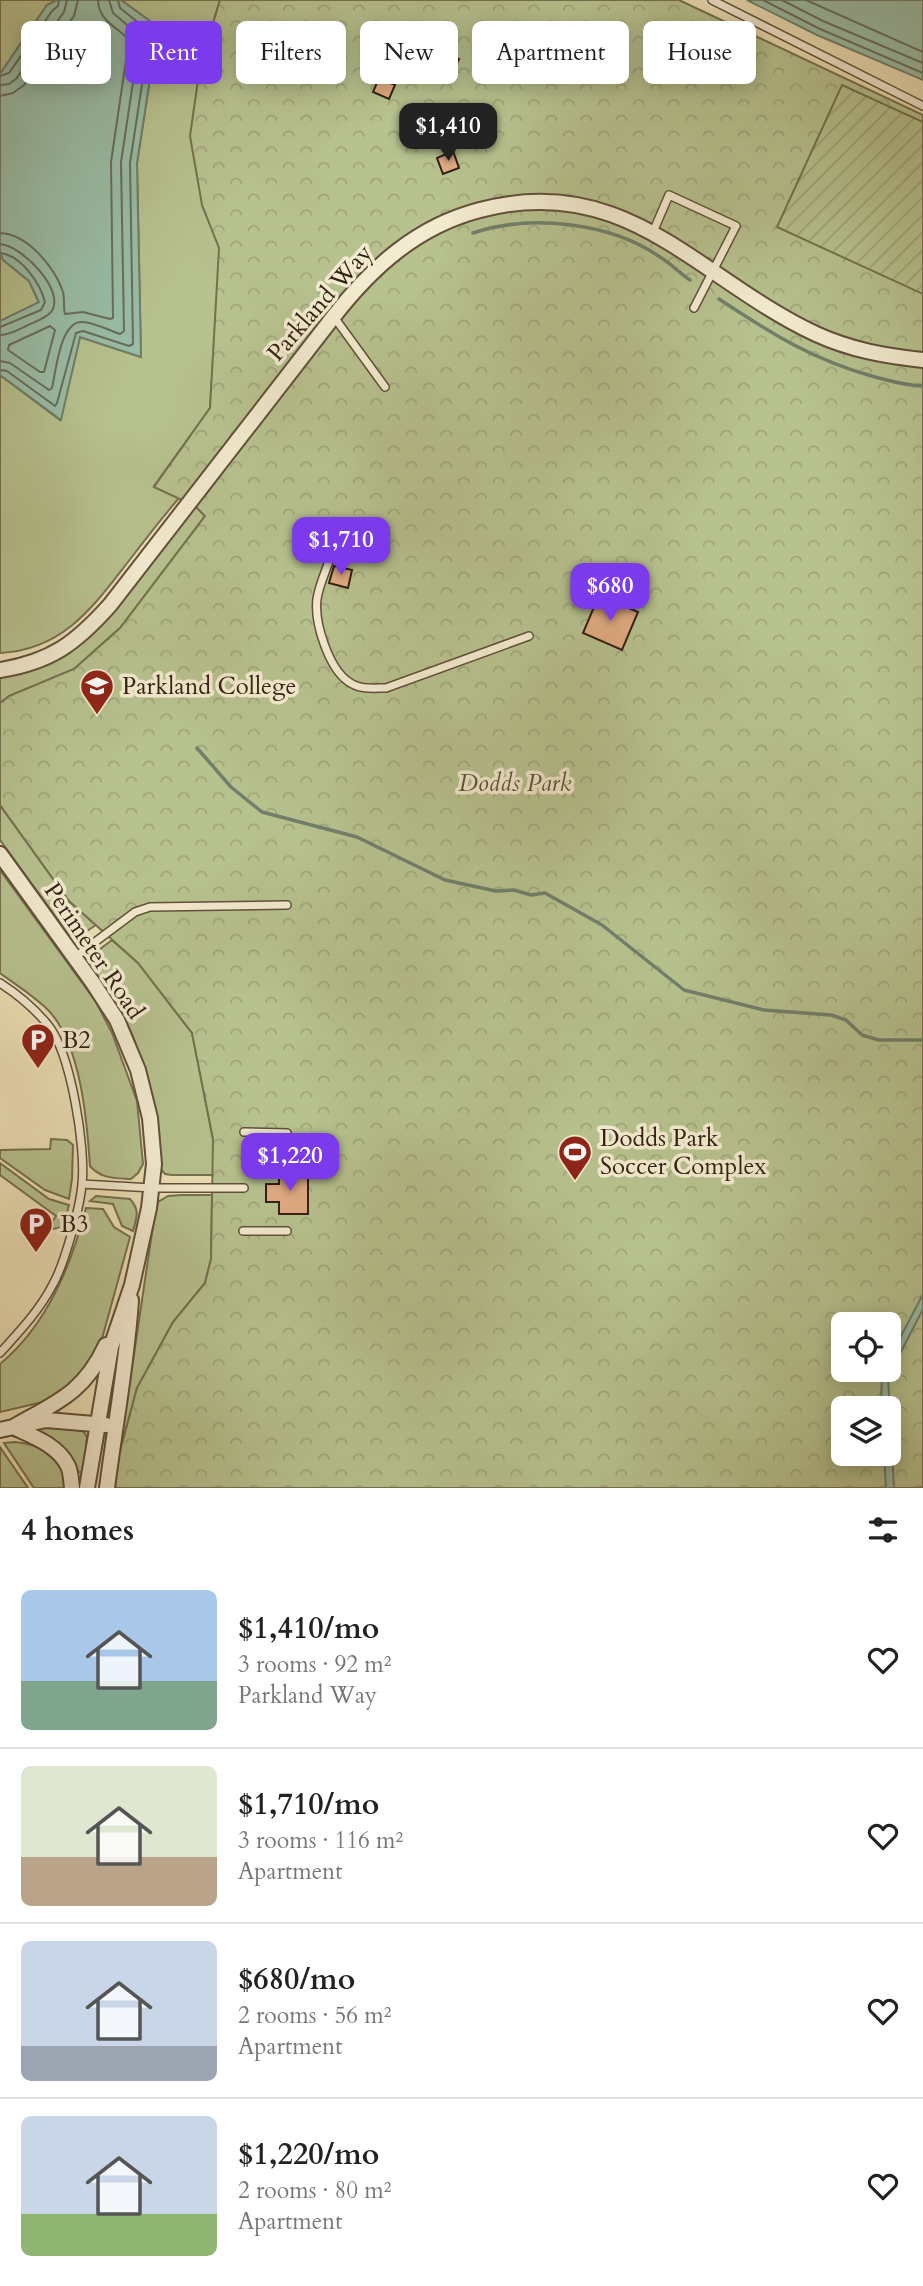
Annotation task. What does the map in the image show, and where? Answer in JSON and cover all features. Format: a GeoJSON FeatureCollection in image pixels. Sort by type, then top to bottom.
{"type":"FeatureCollection","features":[{"type":"Feature","properties":{"kind":"street","name":"Parkland Way"},"geometry":{"type":"LineString","coordinates":[[0,670],[52,656],[75,642],[110,605],[334,316],[368,277],[403,245],[442,223],[470,212],[526,202],[574,203],[606,212],[653,232],[816,334],[867,352],[923,360]]}},
{"type":"Feature","properties":{"kind":"street","name":"Perimeter Road"},"geometry":{"type":"LineString","coordinates":[[0,854],[117,1020],[138,1070],[152,1129],[152,1188],[132,1285],[128,1345],[107,1488]]}},
{"type":"Feature","properties":{"kind":"street","name":"Perimeter Road"},"geometry":{"type":"LineString","coordinates":[[87,1488],[119,1319],[132,1285]]}},
{"type":"Feature","properties":{"kind":"street"},"geometry":{"type":"LineString","coordinates":[[7,1428],[68,1396],[95,1369],[119,1319]]}},
{"type":"Feature","properties":{"kind":"street"},"geometry":{"type":"LineString","coordinates":[[7,1428],[46,1420],[114,1426]]}},
{"type":"Feature","properties":{"kind":"street"},"geometry":{"type":"LineString","coordinates":[[7,1428],[46,1443],[60,1455],[68,1467],[72,1488]]}},
{"type":"Feature","properties":{"kind":"lane"},"geometry":{"type":"LineString","coordinates":[[712,0],[923,106]]}},
{"type":"Feature","properties":{"kind":"lane"},"geometry":{"type":"LineString","coordinates":[[653,232],[670,195],[736,226],[694,308]]}},
{"type":"Feature","properties":{"kind":"lane"},"geometry":{"type":"LineString","coordinates":[[334,316],[384,387]]}},
{"type":"Feature","properties":{"kind":"lane"},"geometry":{"type":"LineString","coordinates":[[330,558],[317,598],[317,621],[340,674],[350,683],[365,689],[386,688],[528,636]]}},
{"type":"Feature","properties":{"kind":"lane"},"geometry":{"type":"LineString","coordinates":[[75,957],[135,912],[150,907],[287,905]]}},
{"type":"Feature","properties":{"kind":"lane"},"geometry":{"type":"LineString","coordinates":[[0,983],[16,993],[49,1026],[68,1069],[78,1115],[82,1184],[67,1246],[53,1285],[28,1322],[0,1353]]}},
{"type":"Feature","properties":{"kind":"lane"},"geometry":{"type":"LineString","coordinates":[[244,1132],[287,1133]]}},
{"type":"Feature","properties":{"kind":"lane"},"geometry":{"type":"LineString","coordinates":[[82,1184],[152,1188],[244,1188]]}},
{"type":"Feature","properties":{"kind":"lane"},"geometry":{"type":"LineString","coordinates":[[243,1231],[287,1231]]}},
{"type":"Feature","properties":{"kind":"green space"},"geometry":{"type":"Polygon","coordinates":[[[0,0],[57,0],[47,5],[36,21],[21,21],[21,43],[0,74],[0,0]]]}},
{"type":"Feature","properties":{"kind":"green space"},"geometry":{"type":"Polygon","coordinates":[[[121,0],[220,0],[214,21],[150,21],[121,0]]]}},
{"type":"Feature","properties":{"kind":"green space","name":"Dodds Park"},"geometry":{"type":"Polygon","coordinates":[[[220,0],[679,0],[724,21],[643,21],[643,84],[756,84],[756,36],[923,115],[923,1488],[115,1488],[119,1455],[137,1388],[173,1322],[205,1283],[211,1259],[213,1139],[192,1033],[138,963],[69,901],[0,805],[0,703],[9,696],[74,669],[120,628],[205,516],[195,506],[154,487],[210,408],[219,248],[202,205],[190,136],[197,84],[222,84],[222,21],[214,21],[220,0]]]}},
{"type":"Feature","properties":{"kind":"green space"},"geometry":{"type":"Polygon","coordinates":[[[149,84],[200,84],[202,205],[220,248],[210,408],[154,486],[179,498],[102,595],[89,610],[59,635],[42,644],[0,653],[0,375],[60,420],[80,337],[141,357],[137,163],[149,84]]]}},
{"type":"Feature","properties":{"kind":"green space"},"geometry":{"type":"Polygon","coordinates":[[[842,85],[923,122],[923,294],[777,227],[842,85]]]}},
{"type":"Feature","properties":{"kind":"green space"},"geometry":{"type":"Polygon","coordinates":[[[0,252],[3,260],[29,281],[39,303],[0,321],[0,252]]]}},
{"type":"Feature","properties":{"kind":"green space"},"geometry":{"type":"Polygon","coordinates":[[[195,506],[205,516],[120,628],[74,669],[9,696],[0,703],[0,675],[51,662],[79,645],[108,616],[195,506]]]}},
{"type":"Feature","properties":{"kind":"green space"},"geometry":{"type":"Polygon","coordinates":[[[0,805],[69,901],[96,925],[81,935],[69,935],[0,840],[0,805]]]}},
{"type":"Feature","properties":{"kind":"green space"},"geometry":{"type":"Polygon","coordinates":[[[0,870],[96,1002],[112,1033],[137,1101],[143,1164],[131,1179],[104,1176],[90,1166],[84,1106],[68,1042],[48,1010],[0,973],[0,870]]]}},
{"type":"Feature","properties":{"kind":"green space"},"geometry":{"type":"Polygon","coordinates":[[[112,940],[138,963],[192,1033],[213,1139],[213,1175],[172,1175],[165,1174],[160,1168],[151,1099],[138,1049],[127,1023],[90,963],[92,955],[112,940]]]}},
{"type":"Feature","properties":{"kind":"green space"},"geometry":{"type":"Polygon","coordinates":[[[51,1139],[67,1140],[73,1145],[69,1199],[45,1190],[0,1158],[0,1150],[50,1149],[51,1139]]]}},
{"type":"Feature","properties":{"kind":"green space"},"geometry":{"type":"Polygon","coordinates":[[[0,1163],[49,1199],[69,1205],[63,1227],[53,1229],[50,1225],[56,1216],[0,1175],[0,1163]]]}},
{"type":"Feature","properties":{"kind":"green space"},"geometry":{"type":"Polygon","coordinates":[[[212,1195],[211,1259],[205,1283],[173,1322],[137,1388],[119,1455],[158,1202],[168,1196],[212,1195]]]}},
{"type":"Feature","properties":{"kind":"green space"},"geometry":{"type":"Polygon","coordinates":[[[96,1196],[130,1199],[137,1214],[133,1231],[122,1226],[113,1204],[90,1201],[96,1196]]]}},
{"type":"Feature","properties":{"kind":"green space"},"geometry":{"type":"Polygon","coordinates":[[[86,1208],[103,1209],[114,1227],[130,1237],[100,1346],[89,1370],[69,1388],[47,1401],[0,1412],[0,1364],[17,1348],[44,1313],[65,1273],[86,1208]]]}},
{"type":"Feature","properties":{"kind":"green space"},"geometry":{"type":"Polygon","coordinates":[[[48,1427],[83,1431],[87,1437],[84,1472],[77,1472],[33,1429],[48,1427]]]}},
{"type":"Feature","properties":{"kind":"green space"},"geometry":{"type":"Polygon","coordinates":[[[4,1443],[34,1446],[50,1455],[61,1469],[68,1488],[34,1488],[4,1443]]]}},
{"type":"Feature","properties":{"kind":"green space"},"geometry":{"type":"Polygon","coordinates":[[[0,1447],[28,1488],[0,1488],[0,1447]]]}},
{"type":"Feature","properties":{"kind":"water"},"geometry":{"type":"Polygon","coordinates":[[[57,0],[121,0],[150,21],[125,21],[125,84],[149,84],[137,163],[141,357],[80,337],[61,420],[0,375],[0,321],[39,302],[29,281],[3,260],[0,252],[0,74],[21,43],[21,84],[111,84],[111,21],[36,21],[47,5],[57,0]]]}},
{"type":"Feature","properties":{"kind":"water"},"geometry":{"type":"Polygon","coordinates":[[[747,0],[923,0],[923,80],[817,35],[747,0]]]}},
{"type":"Feature","properties":{"kind":"water"},"geometry":{"type":"Polygon","coordinates":[[[923,1294],[923,1309],[901,1352],[901,1336],[923,1294]]]}},
{"type":"Feature","properties":{"kind":"water"},"geometry":{"type":"Polygon","coordinates":[[[882,1382],[888,1382],[889,1396],[881,1396],[882,1382]]]}},
{"type":"Feature","properties":{"kind":"water"},"geometry":{"type":"Polygon","coordinates":[[[885,1466],[893,1466],[894,1488],[886,1488],[885,1466]]]}},
{"type":"Feature","properties":{"kind":"building"},"geometry":{"type":"Polygon","coordinates":[[[376,84],[395,85],[389,99],[373,92],[376,84]]]}},
{"type":"Feature","properties":{"kind":"building"},"geometry":{"type":"Polygon","coordinates":[[[453,151],[459,168],[443,174],[437,158],[453,151]]]}},
{"type":"Feature","properties":{"kind":"building"},"geometry":{"type":"Polygon","coordinates":[[[334,566],[352,570],[348,588],[329,583],[334,566]]]}},
{"type":"Feature","properties":{"kind":"building"},"geometry":{"type":"Polygon","coordinates":[[[599,595],[638,612],[622,650],[583,633],[599,595]]]}},
{"type":"Feature","properties":{"kind":"building"},"geometry":{"type":"Polygon","coordinates":[[[279,1172],[308,1172],[308,1214],[279,1214],[279,1202],[266,1202],[266,1184],[279,1184],[279,1172]]]}},
{"type":"Feature","properties":{"kind":"waterway"},"geometry":{"type":"LineString","coordinates":[[473,233],[495,227],[544,223],[594,229],[640,245],[690,280]]}},
{"type":"Feature","properties":{"kind":"waterway"},"geometry":{"type":"LineString","coordinates":[[719,299],[775,335],[832,363],[887,380],[923,386]]}},
{"type":"Feature","properties":{"kind":"waterway"},"geometry":{"type":"LineString","coordinates":[[197,748],[231,787],[262,812],[357,837],[445,880],[496,891],[514,890],[531,895],[545,893],[602,925],[684,990],[764,1010],[831,1015],[846,1020],[862,1035],[879,1040],[923,1040]]}},
{"type":"Feature","properties":{"kind":"place","name":"Parkland College"},"geometry":{"type":"Point","coordinates":[97,716]}},
{"type":"Feature","properties":{"kind":"place","name":"B2"},"geometry":{"type":"Point","coordinates":[38,1070]}},
{"type":"Feature","properties":{"kind":"place","name":"Dodds Park Soccer Complex"},"geometry":{"type":"Point","coordinates":[575,1182]}},
{"type":"Feature","properties":{"kind":"place","name":"B3"},"geometry":{"type":"Point","coordinates":[36,1254]}}]}
